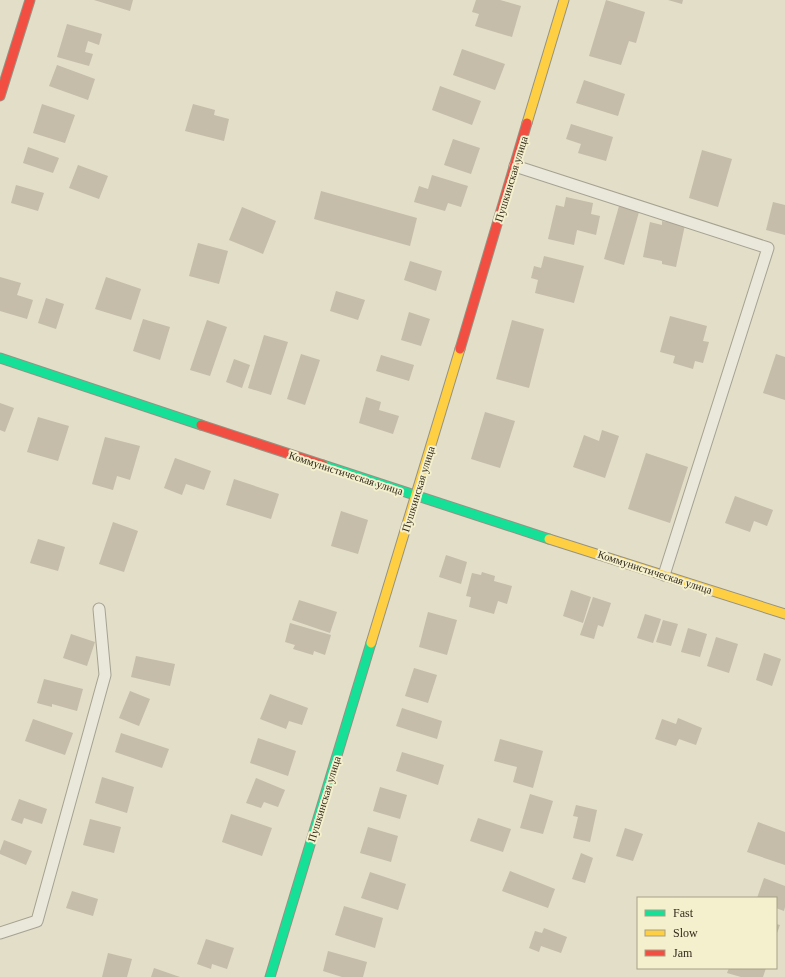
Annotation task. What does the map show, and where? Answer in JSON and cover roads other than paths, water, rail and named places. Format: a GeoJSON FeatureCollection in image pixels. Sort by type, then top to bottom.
{"type":"FeatureCollection","features":[{"type":"Feature","properties":{"kind":"street"},"geometry":{"type":"LineString","coordinates":[[0,96],[30,0]]}},
{"type":"Feature","properties":{"kind":"street","name":"Пушкинская улица"},"geometry":{"type":"LineString","coordinates":[[270,977],[416,496],[564,0]]}},
{"type":"Feature","properties":{"kind":"street","name":"Коммунистическая улица"},"geometry":{"type":"LineString","coordinates":[[0,358],[416,496],[785,614]]}},
{"type":"Feature","properties":{"kind":"lane"},"geometry":{"type":"LineString","coordinates":[[515,166],[768,248],[664,575]]}},
{"type":"Feature","properties":{"kind":"lane"},"geometry":{"type":"LineString","coordinates":[[0,933],[37,921],[105,675],[99,609]]}}]}
